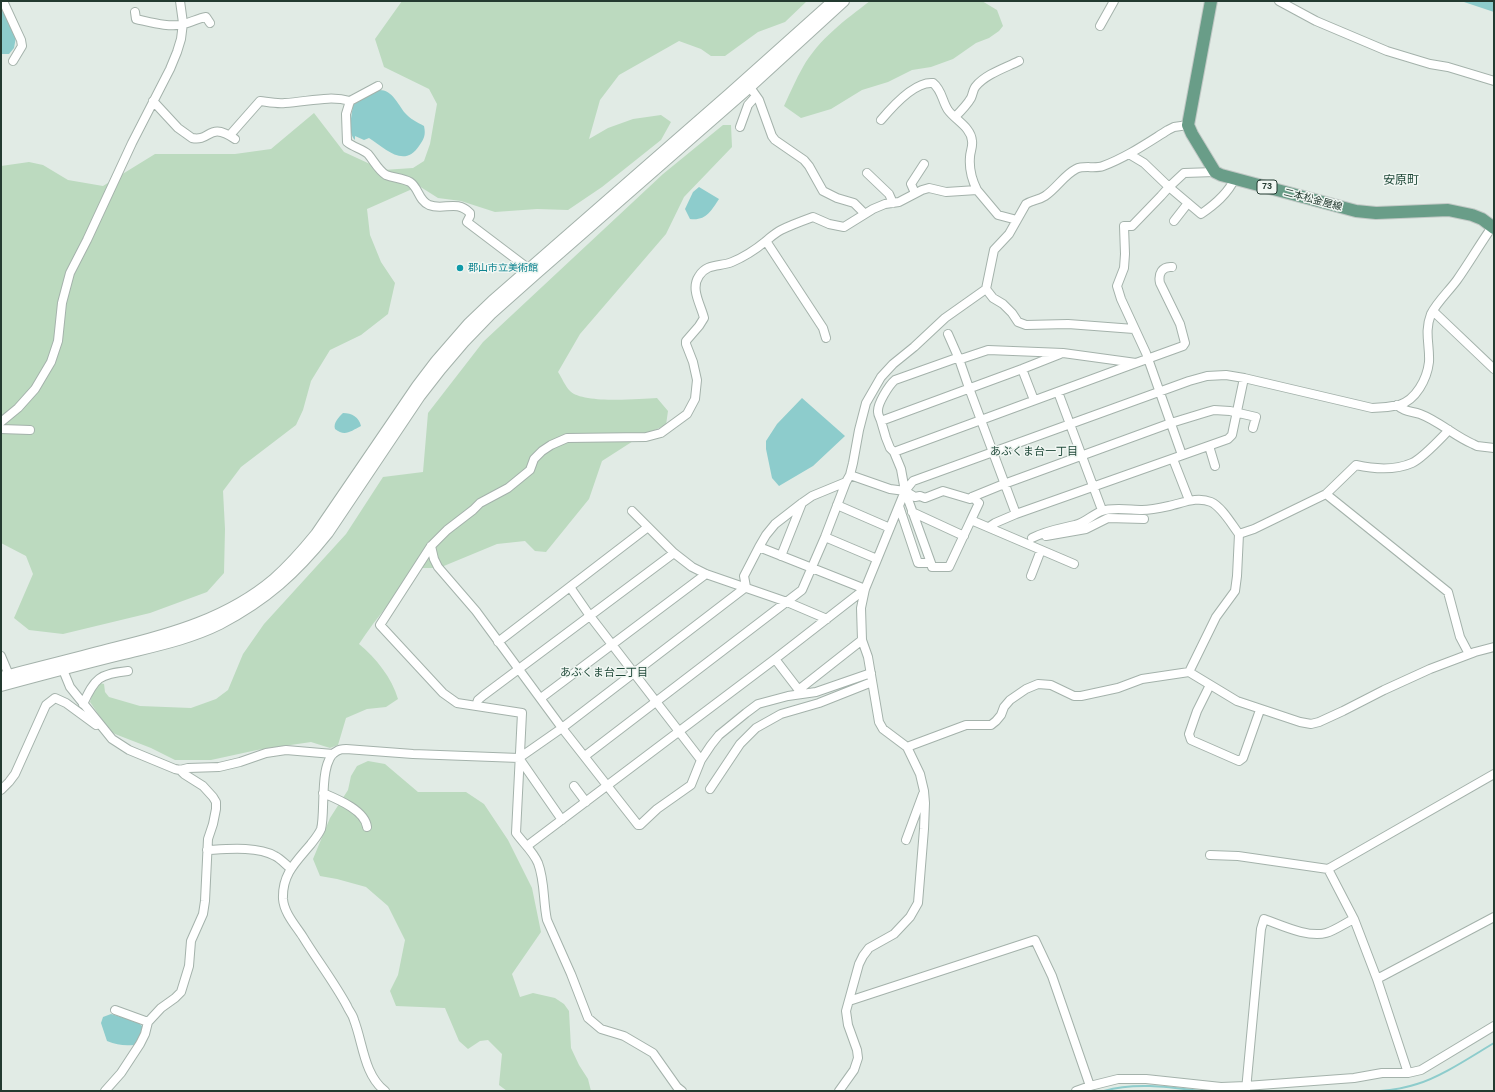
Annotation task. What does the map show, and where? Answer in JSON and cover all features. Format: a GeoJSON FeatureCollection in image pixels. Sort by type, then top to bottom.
{"type":"FeatureCollection","features":[{"type":"Feature","properties":{"kind":"main road"},"geometry":{"type":"LineString","coordinates":[[1211,1],[1188,125],[1215,172]]}},
{"type":"Feature","properties":{"kind":"main road","name":"二本松金屋線"},"geometry":{"type":"LineString","coordinates":[[1215,172],[1356,211],[1376,213],[1448,210],[1472,215],[1482,219],[1493,227]]}},
{"type":"Feature","properties":{"kind":"street"},"geometry":{"type":"LineString","coordinates":[[3,1],[21,40],[22,46],[13,61]]}},
{"type":"Feature","properties":{"kind":"street"},"geometry":{"type":"LineString","coordinates":[[1,422],[18,408],[35,389],[51,362],[58,341],[62,303],[70,272],[87,240],[132,143],[177,52],[183,24],[180,1]]}},
{"type":"Feature","properties":{"kind":"street"},"geometry":{"type":"LineString","coordinates":[[747,84],[833,1]]}},
{"type":"Feature","properties":{"kind":"street"},"geometry":{"type":"LineString","coordinates":[[1,686],[147,640],[213,617],[237,604],[274,579],[298,556],[316,534],[417,386],[436,361],[469,323],[532,271],[844,1]]}},
{"type":"Feature","properties":{"kind":"street"},"geometry":{"type":"LineString","coordinates":[[1100,26],[1114,1]]}},
{"type":"Feature","properties":{"kind":"street"},"geometry":{"type":"LineString","coordinates":[[1279,1],[1316,21],[1387,51],[1494,81]]}},
{"type":"Feature","properties":{"kind":"street"},"geometry":{"type":"LineString","coordinates":[[135,12],[136,19],[174,25],[183,24],[206,17],[210,23]]}},
{"type":"Feature","properties":{"kind":"street"},"geometry":{"type":"LineString","coordinates":[[955,117],[966,106],[978,84],[1019,61]]}},
{"type":"Feature","properties":{"kind":"street"},"geometry":{"type":"LineString","coordinates":[[880,120],[909,92],[929,83],[933,83],[937,86],[948,110],[964,126],[970,135],[972,141],[970,169],[973,182],[977,190],[998,215],[1017,220]]}},
{"type":"Feature","properties":{"kind":"street"},"geometry":{"type":"LineString","coordinates":[[747,84],[756,96],[775,140],[804,160],[823,191],[854,204],[866,214]]}},
{"type":"Feature","properties":{"kind":"street"},"geometry":{"type":"LineString","coordinates":[[378,86],[350,101],[346,114],[346,142],[366,153],[386,175],[400,178],[413,185],[420,198],[425,203],[432,206],[458,206],[465,208],[470,213],[470,216],[466,222],[532,271]]}},
{"type":"Feature","properties":{"kind":"street"},"geometry":{"type":"LineString","coordinates":[[740,127],[748,105],[756,96]]}},
{"type":"Feature","properties":{"kind":"street"},"geometry":{"type":"LineString","coordinates":[[153,101],[181,130],[192,138],[201,138],[208,133],[216,131],[226,133],[232,137],[260,101],[285,103],[342,98],[350,101]]}},
{"type":"Feature","properties":{"kind":"street"},"geometry":{"type":"LineString","coordinates":[[585,756],[802,590],[848,478],[857,446],[859,430],[866,403],[881,377],[893,364],[945,318],[986,289],[994,250],[1010,234],[1026,204],[1029,201],[1044,197],[1055,189],[1070,172],[1078,168],[1101,167],[1129,154],[1174,127],[1188,125]]}},
{"type":"Feature","properties":{"kind":"street"},"geometry":{"type":"LineString","coordinates":[[1129,154],[1144,162],[1169,187],[1201,214],[1215,204],[1226,192],[1235,178]]}},
{"type":"Feature","properties":{"kind":"street"},"geometry":{"type":"LineString","coordinates":[[915,193],[911,184],[924,164]]}},
{"type":"Feature","properties":{"kind":"street"},"geometry":{"type":"LineString","coordinates":[[1182,455],[1148,359],[1121,299],[1117,286],[1124,268],[1124,226],[1132,226],[1184,173],[1215,172]]}},
{"type":"Feature","properties":{"kind":"street"},"geometry":{"type":"LineString","coordinates":[[867,173],[889,194],[893,203]]}},
{"type":"Feature","properties":{"kind":"street"},"geometry":{"type":"LineString","coordinates":[[682,1091],[677,1087],[653,1053],[624,1036],[601,1029],[588,1018],[571,974],[546,920],[543,890],[538,864],[527,846],[516,833],[522,714],[457,703],[447,696],[380,625],[431,546],[447,530],[473,510],[480,502],[508,488],[530,470],[534,460],[542,451],[567,438],[646,437],[661,433],[687,414],[695,399],[697,380],[696,371],[686,341],[704,318],[702,310],[696,299],[696,281],[708,267],[728,264],[742,258],[781,230],[813,217],[829,224],[844,227],[885,204],[899,202],[915,193],[929,188],[946,192],[977,190]]}},
{"type":"Feature","properties":{"kind":"street"},"geometry":{"type":"LineString","coordinates":[[1174,221],[1188,204]]}},
{"type":"Feature","properties":{"kind":"street"},"geometry":{"type":"LineString","coordinates":[[839,1091],[854,1070],[858,1058],[857,1050],[846,1018],[846,1011],[859,964],[869,948],[894,934],[910,917],[918,903],[924,823],[924,791],[920,774],[907,748],[883,729],[879,722],[868,657],[862,640],[861,608],[865,589],[905,491],[913,481],[1160,391],[1207,376],[1226,375],[1244,378],[1372,408],[1390,407],[1406,402],[1416,393],[1425,378],[1429,362],[1426,335],[1428,323],[1433,311],[1457,281],[1493,227]]}},
{"type":"Feature","properties":{"kind":"street"},"geometry":{"type":"LineString","coordinates":[[766,241],[823,328],[826,338]]}},
{"type":"Feature","properties":{"kind":"street"},"geometry":{"type":"LineString","coordinates":[[894,452],[1184,346],[1185,343],[1180,324],[1159,278],[1164,269],[1168,266],[1172,267]]}},
{"type":"Feature","properties":{"kind":"street"},"geometry":{"type":"LineString","coordinates":[[986,289],[993,298],[1003,304],[1012,313],[1018,322],[1026,325],[1068,324],[1134,329]]}},
{"type":"Feature","properties":{"kind":"street"},"geometry":{"type":"LineString","coordinates":[[1433,311],[1494,369]]}},
{"type":"Feature","properties":{"kind":"street"},"geometry":{"type":"LineString","coordinates":[[948,334],[959,359],[1016,514]]}},
{"type":"Feature","properties":{"kind":"street"},"geometry":{"type":"LineString","coordinates":[[972,497],[979,504],[949,567],[932,567],[905,491],[901,469],[894,452],[890,448],[878,412],[878,407],[889,386],[895,380],[954,359],[959,359],[988,350],[1063,353],[1136,363]]}},
{"type":"Feature","properties":{"kind":"street"},"geometry":{"type":"LineString","coordinates":[[881,421],[1063,353]]}},
{"type":"Feature","properties":{"kind":"street"},"geometry":{"type":"LineString","coordinates":[[1022,369],[1034,400]]}},
{"type":"Feature","properties":{"kind":"street"},"geometry":{"type":"LineString","coordinates":[[989,527],[1016,514],[1228,439],[1232,435],[1244,378]]}},
{"type":"Feature","properties":{"kind":"street"},"geometry":{"type":"LineString","coordinates":[[1058,392],[1102,510]]}},
{"type":"Feature","properties":{"kind":"street"},"geometry":{"type":"LineString","coordinates":[[1397,405],[1406,411],[1427,417],[1477,446],[1494,448]]}},
{"type":"Feature","properties":{"kind":"street"},"geometry":{"type":"LineString","coordinates":[[746,587],[744,576],[766,535],[775,524],[812,496],[848,478],[890,489],[905,491],[915,498],[920,496],[925,498],[943,490],[970,499],[1004,484],[1171,423],[1214,410],[1236,412],[1256,417],[1253,428]]}},
{"type":"Feature","properties":{"kind":"street"},"geometry":{"type":"LineString","coordinates":[[1,429],[30,430]]}},
{"type":"Feature","properties":{"kind":"street"},"geometry":{"type":"LineString","coordinates":[[1239,534],[1254,529],[1326,494],[1356,465],[1371,468],[1391,468],[1412,463],[1449,430]]}},
{"type":"Feature","properties":{"kind":"street"},"geometry":{"type":"LineString","coordinates":[[1208,446],[1215,466]]}},
{"type":"Feature","properties":{"kind":"street"},"geometry":{"type":"LineString","coordinates":[[1173,459],[1189,500]]}},
{"type":"Feature","properties":{"kind":"street"},"geometry":{"type":"LineString","coordinates":[[1326,494],[1448,592],[1460,637],[1469,654]]}},
{"type":"Feature","properties":{"kind":"street"},"geometry":{"type":"LineString","coordinates":[[1144,519],[1108,518],[1077,531],[1032,538],[1056,528],[1076,525],[1102,510],[1144,510],[1170,506],[1189,500],[1212,502],[1228,518],[1239,534],[1235,591],[1216,617],[1189,672]]}},
{"type":"Feature","properties":{"kind":"street"},"geometry":{"type":"LineString","coordinates":[[781,556],[802,503]]}},
{"type":"Feature","properties":{"kind":"street"},"geometry":{"type":"LineString","coordinates":[[837,505],[890,528]]}},
{"type":"Feature","properties":{"kind":"street"},"geometry":{"type":"LineString","coordinates":[[899,506],[918,563],[931,563]]}},
{"type":"Feature","properties":{"kind":"street"},"geometry":{"type":"LineString","coordinates":[[632,511],[674,553],[692,567],[706,574],[787,602],[827,619]]}},
{"type":"Feature","properties":{"kind":"street"},"geometry":{"type":"LineString","coordinates":[[912,512],[964,536]]}},
{"type":"Feature","properties":{"kind":"street"},"geometry":{"type":"LineString","coordinates":[[971,520],[1074,564]]}},
{"type":"Feature","properties":{"kind":"street"},"geometry":{"type":"LineString","coordinates":[[498,642],[648,527]]}},
{"type":"Feature","properties":{"kind":"street"},"geometry":{"type":"LineString","coordinates":[[825,537],[877,559]]}},
{"type":"Feature","properties":{"kind":"street"},"geometry":{"type":"LineString","coordinates":[[431,546],[434,559],[438,566],[476,611],[562,728],[638,825],[640,825],[657,808],[691,785],[701,760],[719,735],[758,704],[803,691],[862,640]]}},
{"type":"Feature","properties":{"kind":"street"},"geometry":{"type":"LineString","coordinates":[[760,547],[865,589]]}},
{"type":"Feature","properties":{"kind":"street"},"geometry":{"type":"LineString","coordinates":[[1031,576],[1041,550]]}},
{"type":"Feature","properties":{"kind":"street"},"geometry":{"type":"LineString","coordinates":[[476,706],[478,700],[674,553]]}},
{"type":"Feature","properties":{"kind":"street"},"geometry":{"type":"LineString","coordinates":[[541,698],[706,574]]}},
{"type":"Feature","properties":{"kind":"street"},"geometry":{"type":"LineString","coordinates":[[570,587],[590,616],[701,760]]}},
{"type":"Feature","properties":{"kind":"street"},"geometry":{"type":"LineString","coordinates":[[385,1091],[370,1072],[362,1051],[354,1020],[286,909],[283,900],[284,886],[290,868],[315,839],[321,829],[323,793],[329,760],[333,754],[336,751],[346,749],[413,754],[519,758],[562,728],[746,587]]}},
{"type":"Feature","properties":{"kind":"street"},"geometry":{"type":"LineString","coordinates":[[527,846],[680,732],[865,589]]}},
{"type":"Feature","properties":{"kind":"street"},"geometry":{"type":"LineString","coordinates":[[907,748],[966,725],[991,724],[1002,715],[1004,707],[1010,700],[1026,689],[1038,684],[1051,685],[1074,696],[1081,696],[1118,688],[1142,679],[1189,672],[1237,701],[1260,710],[1311,724],[1319,722],[1430,669],[1469,654],[1494,647]]}},
{"type":"Feature","properties":{"kind":"street"},"geometry":{"type":"LineString","coordinates":[[1,656],[5,676],[61,666]]}},
{"type":"Feature","properties":{"kind":"street"},"geometry":{"type":"LineString","coordinates":[[775,659],[798,689],[803,691],[816,692],[871,673]]}},
{"type":"Feature","properties":{"kind":"street"},"geometry":{"type":"LineString","coordinates":[[61,666],[70,687],[112,739],[129,750],[175,769],[180,770],[188,768],[218,767],[240,762],[266,753],[279,751],[302,751],[333,754]]}},
{"type":"Feature","properties":{"kind":"street"},"geometry":{"type":"LineString","coordinates":[[83,704],[92,685],[102,676],[109,673],[128,671]]}},
{"type":"Feature","properties":{"kind":"street"},"geometry":{"type":"LineString","coordinates":[[710,790],[740,744],[762,724],[781,714],[819,703],[872,682]]}},
{"type":"Feature","properties":{"kind":"street"},"geometry":{"type":"LineString","coordinates":[[1210,685],[1197,711],[1189,734],[1191,740],[1239,761],[1243,758],[1260,710]]}},
{"type":"Feature","properties":{"kind":"street"},"geometry":{"type":"LineString","coordinates":[[1,790],[15,774],[46,705],[50,701],[55,698],[99,727],[102,727]]}},
{"type":"Feature","properties":{"kind":"street"},"geometry":{"type":"LineString","coordinates":[[519,758],[562,820]]}},
{"type":"Feature","properties":{"kind":"street"},"geometry":{"type":"LineString","coordinates":[[105,1091],[121,1074],[140,1044],[145,1034],[148,1022],[161,1008],[180,992],[191,959],[191,941],[203,914],[208,839],[213,824],[216,802],[203,786],[180,770]]}},
{"type":"Feature","properties":{"kind":"street"},"geometry":{"type":"LineString","coordinates":[[1210,855],[1238,856],[1328,869],[1494,774]]}},
{"type":"Feature","properties":{"kind":"street"},"geometry":{"type":"LineString","coordinates":[[574,786],[586,802]]}},
{"type":"Feature","properties":{"kind":"street"},"geometry":{"type":"LineString","coordinates":[[906,840],[924,791]]}},
{"type":"Feature","properties":{"kind":"street"},"geometry":{"type":"LineString","coordinates":[[323,793],[350,806],[360,814],[367,824],[367,827]]}},
{"type":"Feature","properties":{"kind":"street"},"geometry":{"type":"LineString","coordinates":[[207,850],[244,849],[267,852],[276,856],[290,868]]}},
{"type":"Feature","properties":{"kind":"street"},"geometry":{"type":"LineString","coordinates":[[1328,869],[1354,919],[1377,979],[1408,1073]]}},
{"type":"Feature","properties":{"kind":"street"},"geometry":{"type":"LineString","coordinates":[[1377,979],[1494,917]]}},
{"type":"Feature","properties":{"kind":"street"},"geometry":{"type":"LineString","coordinates":[[1246,1089],[1261,929],[1264,919],[1309,934],[1320,934],[1354,919]]}},
{"type":"Feature","properties":{"kind":"street"},"geometry":{"type":"LineString","coordinates":[[849,1001],[1035,940],[1052,976],[1090,1086]]}},
{"type":"Feature","properties":{"kind":"street"},"geometry":{"type":"LineString","coordinates":[[115,1010],[148,1022]]}},
{"type":"Feature","properties":{"kind":"street"},"geometry":{"type":"LineString","coordinates":[[1076,1091],[1118,1079],[1146,1079],[1246,1089],[1354,1078],[1382,1073],[1408,1073],[1421,1070],[1494,1026]]}},
{"type":"Feature","properties":{"kind":"green space"},"geometry":{"type":"Polygon","coordinates":[[[402,1],[807,1],[785,22],[758,32],[725,56],[711,56],[701,49],[679,41],[619,75],[600,100],[589,139],[608,128],[633,119],[661,115],[671,122],[661,140],[602,187],[568,210],[537,209],[495,212],[461,201],[438,198],[419,186],[367,209],[370,235],[381,262],[395,283],[388,314],[361,335],[330,350],[311,381],[303,410],[296,425],[241,467],[223,491],[225,529],[224,573],[207,592],[150,613],[63,634],[29,630],[14,618],[33,574],[26,556],[1,543],[1,166],[29,162],[43,165],[68,180],[103,186],[155,154],[235,154],[271,149],[314,113],[344,152],[383,170],[413,168],[424,161],[430,144],[437,104],[429,89],[384,67],[375,39],[402,1]]]}},
{"type":"Feature","properties":{"kind":"green space"},"geometry":{"type":"Polygon","coordinates":[[[870,1],[982,1],[997,10],[1003,26],[989,38],[976,43],[953,59],[931,67],[912,70],[888,82],[862,90],[831,109],[801,118],[784,106],[803,67],[809,57],[825,39],[842,23],[870,1]]]}},
{"type":"Feature","properties":{"kind":"green space"},"geometry":{"type":"Polygon","coordinates":[[[723,125],[731,125],[732,147],[684,197],[666,234],[580,334],[558,372],[570,391],[586,398],[625,400],[657,398],[668,411],[666,425],[641,436],[602,461],[589,499],[546,552],[535,551],[525,541],[497,544],[439,568],[420,568],[388,605],[359,644],[388,676],[398,699],[386,707],[367,709],[346,718],[338,745],[330,748],[311,742],[257,750],[211,760],[175,760],[109,730],[90,702],[93,692],[100,683],[104,684],[105,692],[109,697],[140,706],[191,708],[216,699],[228,690],[243,654],[264,624],[346,534],[383,477],[423,472],[428,413],[483,342],[663,174],[723,125]]]}},
{"type":"Feature","properties":{"kind":"green space"},"geometry":{"type":"Polygon","coordinates":[[[368,761],[385,764],[418,792],[466,792],[484,804],[508,840],[532,888],[541,932],[512,974],[520,997],[533,993],[555,998],[564,1004],[569,1011],[571,1048],[588,1079],[591,1091],[507,1091],[499,1085],[502,1054],[488,1040],[480,1041],[468,1049],[459,1041],[445,1008],[396,1006],[390,991],[398,975],[405,940],[388,906],[366,887],[320,876],[313,859],[330,818],[348,790],[351,776],[357,766],[368,761]]]}},
{"type":"Feature","properties":{"kind":"water"},"geometry":{"type":"Polygon","coordinates":[[[1461,1],[1494,1],[1494,12],[1461,1]]]}},
{"type":"Feature","properties":{"kind":"water"},"geometry":{"type":"Polygon","coordinates":[[[1,4],[16,37],[14,48],[9,54],[1,54],[1,4]]]}},
{"type":"Feature","properties":{"kind":"water"},"geometry":{"type":"Polygon","coordinates":[[[378,90],[383,90],[391,94],[407,115],[424,126],[425,134],[422,141],[413,153],[407,156],[394,154],[369,138],[364,140],[355,136],[355,140],[351,133],[353,105],[378,90]]]}},
{"type":"Feature","properties":{"kind":"water"},"geometry":{"type":"Polygon","coordinates":[[[699,187],[719,199],[711,211],[704,217],[690,219],[685,209],[693,192],[699,187]]]}},
{"type":"Feature","properties":{"kind":"water"},"geometry":{"type":"Polygon","coordinates":[[[802,398],[845,436],[813,466],[779,486],[772,478],[766,449],[766,441],[777,424],[802,398]]]}},
{"type":"Feature","properties":{"kind":"water"},"geometry":{"type":"Polygon","coordinates":[[[343,413],[355,416],[359,420],[361,426],[345,433],[335,429],[338,418],[343,413]]]}},
{"type":"Feature","properties":{"kind":"water"},"geometry":{"type":"Polygon","coordinates":[[[111,1014],[138,1022],[143,1027],[138,1041],[134,1045],[120,1045],[107,1041],[101,1023],[103,1017],[111,1014]]]}},
{"type":"Feature","properties":{"kind":"waterway"},"geometry":{"type":"LineString","coordinates":[[1380,1091],[1403,1088],[1426,1081],[1456,1066],[1494,1043]]}},
{"type":"Feature","properties":{"kind":"waterway"},"geometry":{"type":"LineString","coordinates":[[1104,1091],[1116,1088],[1140,1086],[1200,1091]]}},
{"type":"Feature","properties":{"kind":"place","name":"郡山市立美術館"},"geometry":{"type":"Point","coordinates":[460,268]}},
{"type":"Feature","properties":{"kind":"district","name":"安原町"},"geometry":{"type":"Point","coordinates":[1401,181]}},
{"type":"Feature","properties":{"kind":"district","name":"あぶくま台一丁目"},"geometry":{"type":"Point","coordinates":[1034,452]}},
{"type":"Feature","properties":{"kind":"district","name":"あぶくま台二丁目"},"geometry":{"type":"Point","coordinates":[604,673]}}]}
